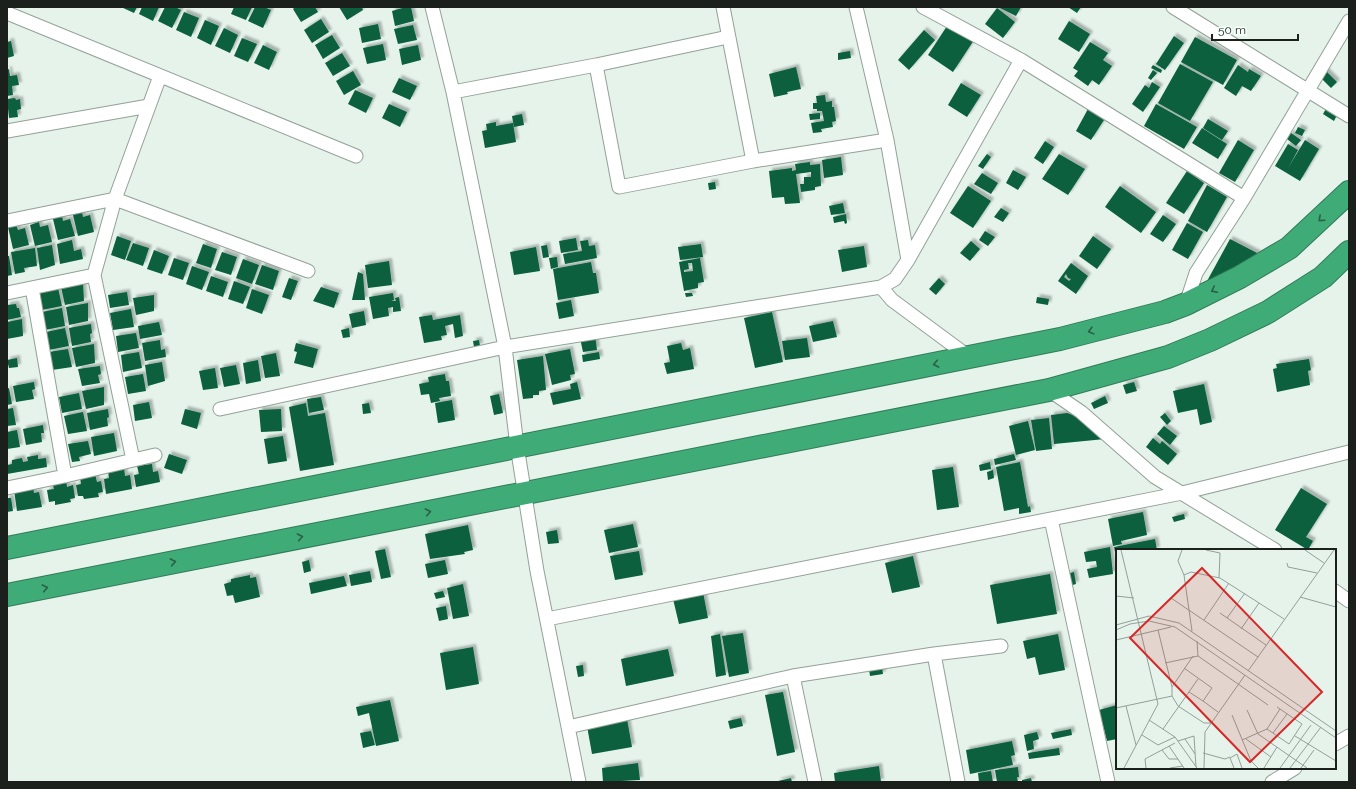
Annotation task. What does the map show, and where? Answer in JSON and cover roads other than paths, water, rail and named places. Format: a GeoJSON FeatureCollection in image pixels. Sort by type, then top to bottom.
{"type":"FeatureCollection","features":[{"type":"Feature","properties":{"kind":"highway"},"geometry":{"type":"LineString","coordinates":[[7,548],[1060,339],[1165,312],[1186,304],[1240,277],[1289,248],[1349,192]]}},
{"type":"Feature","properties":{"kind":"highway"},"geometry":{"type":"LineString","coordinates":[[7,595],[1049,390],[1168,357],[1210,340],[1274,308],[1323,277],[1349,252]]}},
{"type":"Feature","properties":{"kind":"street"},"geometry":{"type":"LineString","coordinates":[[432,7],[452,92],[505,346],[524,493],[579,782]]}},
{"type":"Feature","properties":{"kind":"street"},"geometry":{"type":"LineString","coordinates":[[723,7],[754,160]]}},
{"type":"Feature","properties":{"kind":"street"},"geometry":{"type":"LineString","coordinates":[[856,7],[888,140],[908,260]]}},
{"type":"Feature","properties":{"kind":"street"},"geometry":{"type":"LineString","coordinates":[[923,7],[1021,60],[1244,198]]}},
{"type":"Feature","properties":{"kind":"street"},"geometry":{"type":"LineString","coordinates":[[1173,7],[1349,116]]}},
{"type":"Feature","properties":{"kind":"street"},"geometry":{"type":"LineString","coordinates":[[7,13],[356,156]]}},
{"type":"Feature","properties":{"kind":"street"},"geometry":{"type":"LineString","coordinates":[[1186,304],[1196,273],[1244,198],[1349,22]]}},
{"type":"Feature","properties":{"kind":"street"},"geometry":{"type":"LineString","coordinates":[[452,92],[596,65],[728,37]]}},
{"type":"Feature","properties":{"kind":"street"},"geometry":{"type":"LineString","coordinates":[[220,409],[505,346],[881,287],[895,279],[908,260],[1021,60]]}},
{"type":"Feature","properties":{"kind":"street"},"geometry":{"type":"LineString","coordinates":[[596,65],[619,188],[754,160],[888,140]]}},
{"type":"Feature","properties":{"kind":"street"},"geometry":{"type":"LineString","coordinates":[[133,460],[94,275],[115,199],[160,76]]}},
{"type":"Feature","properties":{"kind":"street"},"geometry":{"type":"LineString","coordinates":[[7,131],[149,106]]}},
{"type":"Feature","properties":{"kind":"street"},"geometry":{"type":"LineString","coordinates":[[7,221],[115,199],[308,271]]}},
{"type":"Feature","properties":{"kind":"street"},"geometry":{"type":"LineString","coordinates":[[7,293],[94,275]]}},
{"type":"Feature","properties":{"kind":"street"},"geometry":{"type":"LineString","coordinates":[[881,287],[892,300],[969,357]]}},
{"type":"Feature","properties":{"kind":"street"},"geometry":{"type":"LineString","coordinates":[[32,288],[65,476]]}},
{"type":"Feature","properties":{"kind":"street"},"geometry":{"type":"LineString","coordinates":[[1049,390],[1081,412],[1155,477],[1273,549]]}},
{"type":"Feature","properties":{"kind":"street"},"geometry":{"type":"LineString","coordinates":[[547,619],[1182,493],[1349,452]]}},
{"type":"Feature","properties":{"kind":"street"},"geometry":{"type":"LineString","coordinates":[[7,488],[155,455]]}},
{"type":"Feature","properties":{"kind":"street"},"geometry":{"type":"LineString","coordinates":[[1051,519],[1108,782]]}},
{"type":"Feature","properties":{"kind":"street"},"geometry":{"type":"LineString","coordinates":[[1336,592],[1349,601]]}},
{"type":"Feature","properties":{"kind":"street"},"geometry":{"type":"LineString","coordinates":[[568,727],[793,676],[934,654],[1001,646]]}},
{"type":"Feature","properties":{"kind":"street"},"geometry":{"type":"LineString","coordinates":[[934,654],[958,782]]}},
{"type":"Feature","properties":{"kind":"street"},"geometry":{"type":"LineString","coordinates":[[793,676],[815,782]]}},
{"type":"Feature","properties":{"kind":"street"},"geometry":{"type":"LineString","coordinates":[[1336,743],[1349,736]]}},
{"type":"Feature","properties":{"kind":"street"},"geometry":{"type":"LineString","coordinates":[[1272,782],[1293,769]]}}]}
